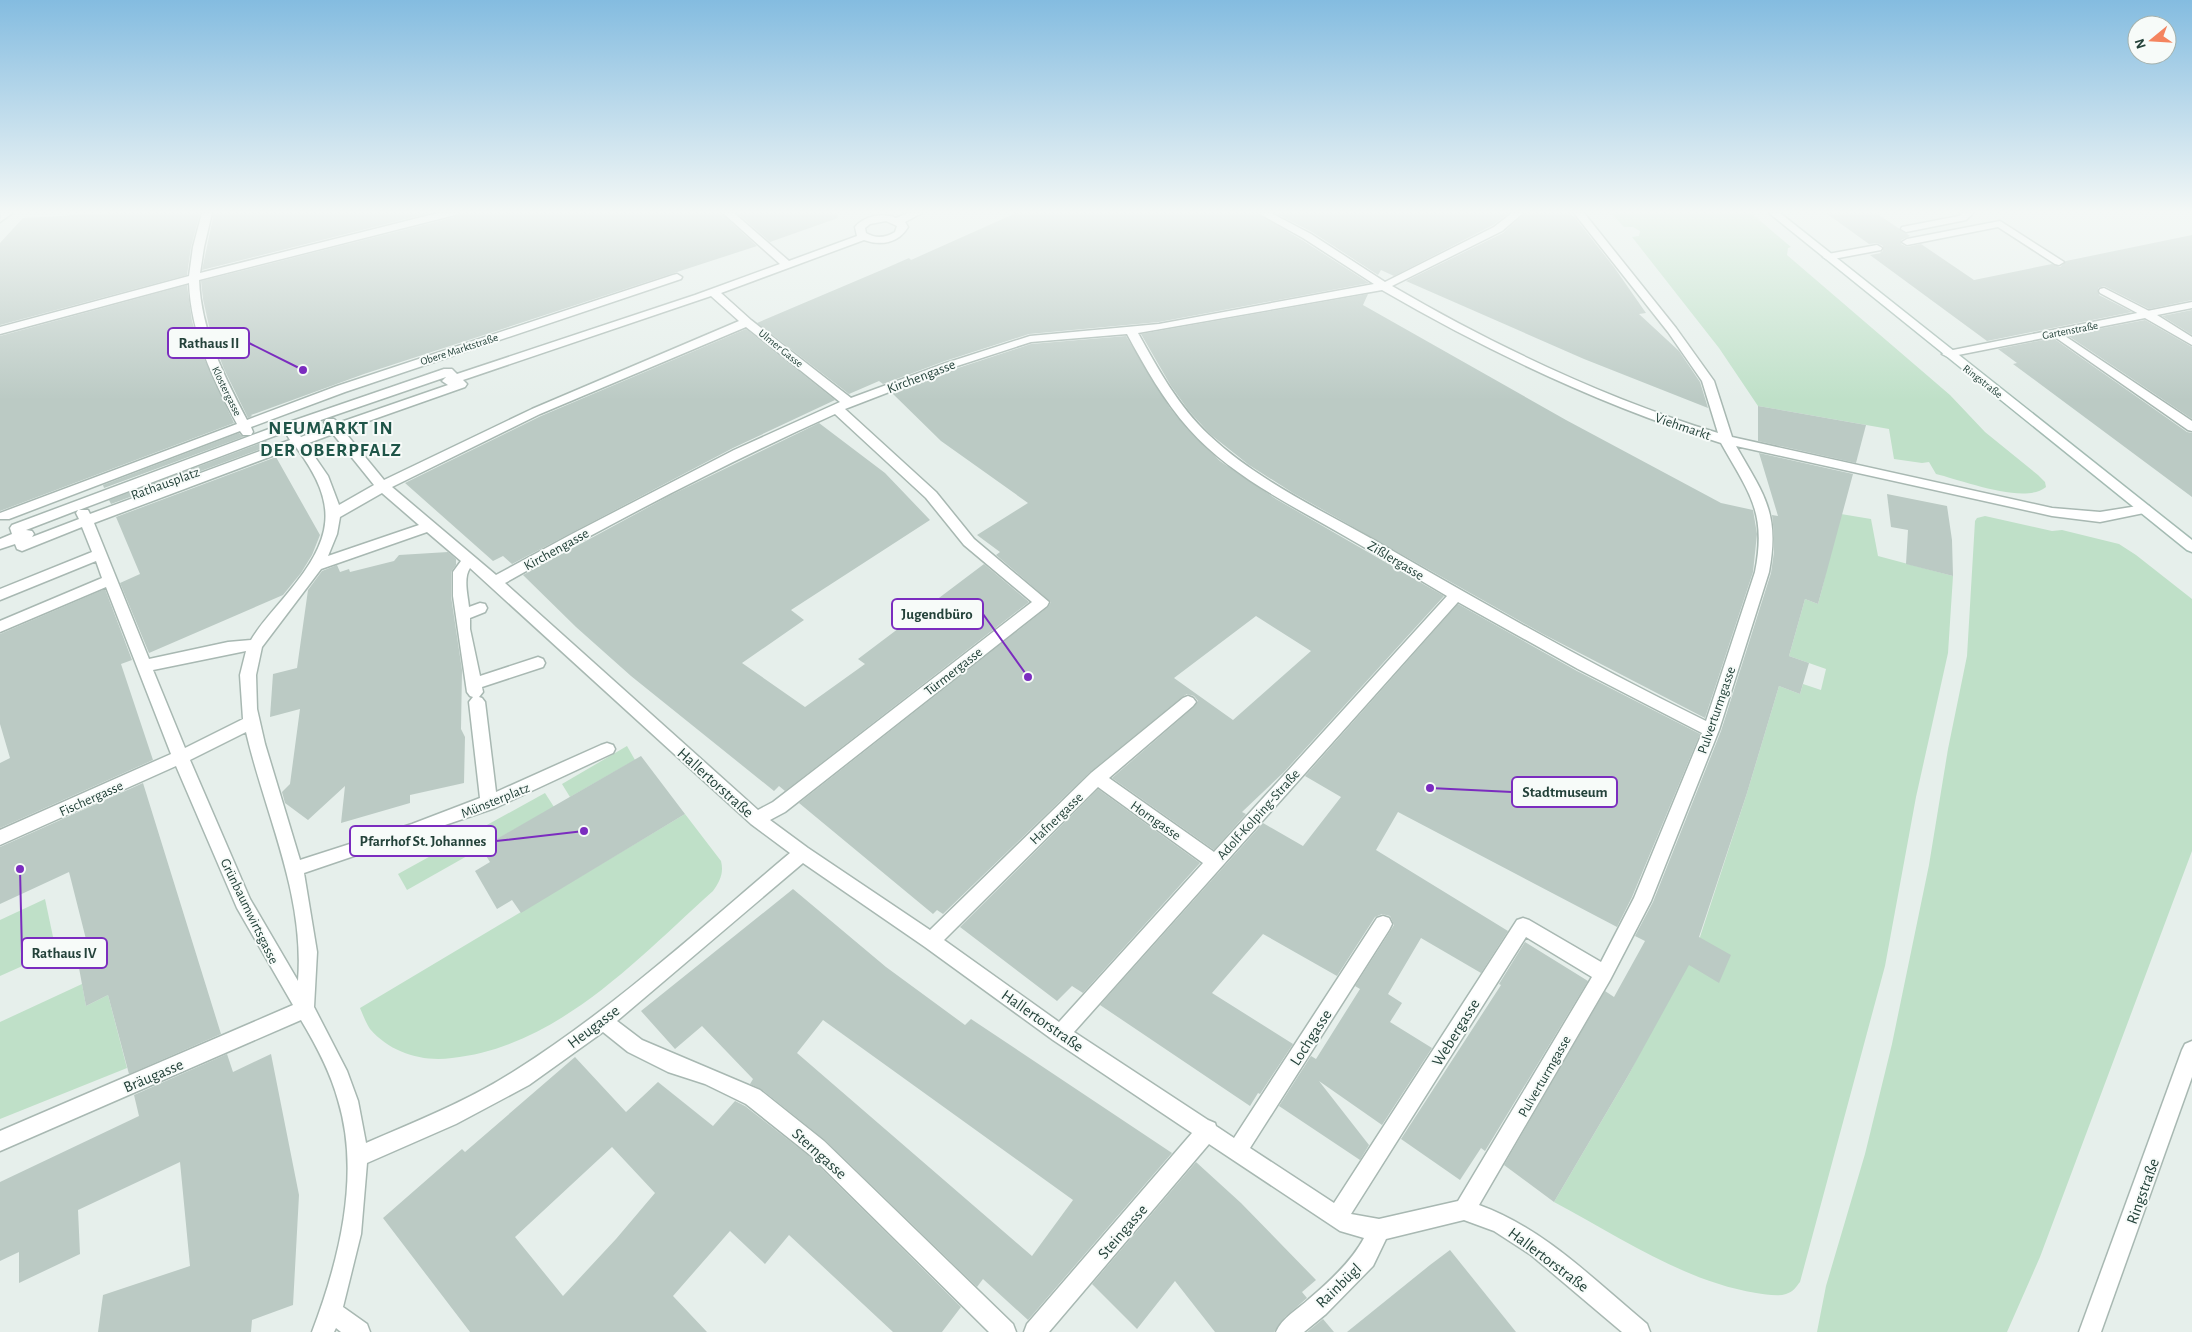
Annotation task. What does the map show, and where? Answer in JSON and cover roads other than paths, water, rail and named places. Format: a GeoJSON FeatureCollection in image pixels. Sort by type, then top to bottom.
{"type":"FeatureCollection","features":[{"type":"Feature","properties":{"kind":"street"},"geometry":{"type":"LineString","coordinates":[[0,332],[205,275]]}},
{"type":"Feature","properties":{"kind":"street","name":"Obere Marktstraße"},"geometry":{"type":"LineString","coordinates":[[456,379],[762,275]]}},
{"type":"Feature","properties":{"kind":"street","name":"Viehmarkt"},"geometry":{"type":"LineString","coordinates":[[1367,275],[1432,314],[1541,368],[1668,422],[1726,440],[2052,512],[2100,517],[2144,509]]}},
{"type":"Feature","properties":{"kind":"street","name":"Kirchengasse"},"geometry":{"type":"LineString","coordinates":[[496,582],[575,538],[738,453],[843,406],[950,365],[1021,341],[1045,337],[1131,331],[1354,293],[1384,286],[1406,275]]}},
{"type":"Feature","properties":{"kind":"street","name":"Pulverturmgasse"},"geometry":{"type":"LineString","coordinates":[[1464,1210],[1604,974],[1642,901],[1711,730],[1762,572],[1767,547],[1765,518],[1759,498],[1726,440],[1714,396],[1700,367],[1628,275]]}},
{"type":"Feature","properties":{"kind":"street","name":"Ringstraße"},"geometry":{"type":"LineString","coordinates":[[1851,275],[2192,547]]}},
{"type":"Feature","properties":{"kind":"street","name":"Obere Marktstraße"},"geometry":{"type":"LineString","coordinates":[[4,516],[243,424],[400,368],[676,277]]}},
{"type":"Feature","properties":{"kind":"street","name":"Klostergasse"},"geometry":{"type":"LineString","coordinates":[[194,278],[196,298],[206,345],[258,452]]}},
{"type":"Feature","properties":{"kind":"street"},"geometry":{"type":"LineString","coordinates":[[2104,291],[2147,314],[2192,342]]}},
{"type":"Feature","properties":{"kind":"street","name":"Ulmer Gasse"},"geometry":{"type":"LineString","coordinates":[[713,292],[843,406]]}},
{"type":"Feature","properties":{"kind":"street","name":"Gartenstraße"},"geometry":{"type":"LineString","coordinates":[[1948,354],[2192,305]]}},
{"type":"Feature","properties":{"kind":"street"},"geometry":{"type":"LineString","coordinates":[[332,515],[385,489],[503,425],[747,322]]}},
{"type":"Feature","properties":{"kind":"street","name":"Zißlergasse"},"geometry":{"type":"LineString","coordinates":[[1131,331],[1150,364],[1188,419],[1205,438],[1224,453],[1281,492],[1456,595],[1653,702],[1711,730]]}},
{"type":"Feature","properties":{"kind":"street"},"geometry":{"type":"LineString","coordinates":[[2056,333],[2192,427]]}},
{"type":"Feature","properties":{"kind":"street"},"geometry":{"type":"LineString","coordinates":[[20,537],[17,528],[258,452],[299,442],[332,425],[461,384],[448,372],[258,452]]}},
{"type":"Feature","properties":{"kind":"street","name":"Türmergasse"},"geometry":{"type":"LineString","coordinates":[[757,819],[779,807],[1042,602],[969,542],[931,495],[843,406]]}},
{"type":"Feature","properties":{"kind":"street"},"geometry":{"type":"LineString","coordinates":[[332,425],[385,489],[496,582]]}},
{"type":"Feature","properties":{"kind":"street"},"geometry":{"type":"LineString","coordinates":[[299,442],[328,487],[332,502],[330,533],[318,565],[254,645],[248,677],[253,721],[264,772],[294,869],[307,944],[308,968],[305,1009]]}},
{"type":"Feature","properties":{"kind":"street","name":"Rathausplatz"},"geometry":{"type":"LineString","coordinates":[[0,544],[86,520],[258,452],[299,442]]}},
{"type":"Feature","properties":{"kind":"street","name":"Grünbaumwirtsgasse"},"geometry":{"type":"LineString","coordinates":[[86,520],[181,756],[244,904],[266,947],[321,1037],[341,1079],[348,1101],[355,1132],[357,1157],[355,1197],[342,1272],[332,1312],[323,1332]]}},
{"type":"Feature","properties":{"kind":"street"},"geometry":{"type":"LineString","coordinates":[[318,565],[429,526]]}},
{"type":"Feature","properties":{"kind":"street"},"geometry":{"type":"LineString","coordinates":[[0,595],[99,554]]}},
{"type":"Feature","properties":{"kind":"street"},"geometry":{"type":"LineString","coordinates":[[469,560],[460,572],[463,614],[489,803]]}},
{"type":"Feature","properties":{"kind":"street"},"geometry":{"type":"LineString","coordinates":[[0,627],[110,580]]}},
{"type":"Feature","properties":{"kind":"street","name":"Hallertorstraße"},"geometry":{"type":"LineString","coordinates":[[496,582],[757,819],[802,853],[931,940],[1060,1034],[1208,1130],[1347,1224],[1379,1230],[1464,1210],[1500,1223],[1539,1247],[1639,1332]]}},
{"type":"Feature","properties":{"kind":"street","name":"Adolf-Kolping-Straße"},"geometry":{"type":"LineString","coordinates":[[1060,1034],[1456,595]]}},
{"type":"Feature","properties":{"kind":"street"},"geometry":{"type":"LineString","coordinates":[[463,614],[480,608]]}},
{"type":"Feature","properties":{"kind":"street"},"geometry":{"type":"LineString","coordinates":[[144,666],[228,648],[254,645]]}},
{"type":"Feature","properties":{"kind":"street"},"geometry":{"type":"LineString","coordinates":[[475,694],[538,663]]}},
{"type":"Feature","properties":{"kind":"street","name":"Hafnergasse"},"geometry":{"type":"LineString","coordinates":[[931,940],[1097,778],[1188,702]]}},
{"type":"Feature","properties":{"kind":"street"},"geometry":{"type":"LineString","coordinates":[[181,756],[253,721]]}},
{"type":"Feature","properties":{"kind":"street","name":"Münsterplatz"},"geometry":{"type":"LineString","coordinates":[[294,869],[380,843],[489,803],[607,749]]}},
{"type":"Feature","properties":{"kind":"street","name":"Fischergasse"},"geometry":{"type":"LineString","coordinates":[[0,838],[181,756]]}},
{"type":"Feature","properties":{"kind":"street","name":"Horngasse"},"geometry":{"type":"LineString","coordinates":[[1097,778],[1215,862]]}},
{"type":"Feature","properties":{"kind":"street","name":"Heugasse"},"geometry":{"type":"LineString","coordinates":[[357,1157],[450,1117],[522,1078],[603,1021],[802,853]]}},
{"type":"Feature","properties":{"kind":"street","name":"Lochgasse"},"geometry":{"type":"LineString","coordinates":[[1237,1151],[1382,924]]}},
{"type":"Feature","properties":{"kind":"street","name":"Webergasse"},"geometry":{"type":"LineString","coordinates":[[1338,1218],[1523,926],[1604,974]]}},
{"type":"Feature","properties":{"kind":"street","name":"Bräugasse"},"geometry":{"type":"LineString","coordinates":[[0,1141],[305,1009]]}},
{"type":"Feature","properties":{"kind":"street","name":"Sterngasse"},"geometry":{"type":"LineString","coordinates":[[603,1021],[636,1046],[675,1065],[708,1076],[754,1097],[817,1148],[1005,1332]]}},
{"type":"Feature","properties":{"kind":"street","name":"Ringstraße"},"geometry":{"type":"LineString","coordinates":[[2090,1332],[2192,1050]]}},
{"type":"Feature","properties":{"kind":"street","name":"Steingasse"},"geometry":{"type":"LineString","coordinates":[[1035,1332],[1208,1130]]}},
{"type":"Feature","properties":{"kind":"street","name":"Rainbügl"},"geometry":{"type":"LineString","coordinates":[[1287,1332],[1318,1306],[1366,1258],[1379,1230]]}},
{"type":"Feature","properties":{"kind":"street"},"geometry":{"type":"LineString","coordinates":[[332,1312],[358,1332]]}},
{"type":"Feature","properties":{"kind":"place","name":"Rathaus II"},"geometry":{"type":"Point","coordinates":[303,370]}},
{"type":"Feature","properties":{"kind":"place","name":"Jugendbüro"},"geometry":{"type":"Point","coordinates":[1028,677]}},
{"type":"Feature","properties":{"kind":"place","name":"Stadtmuseum"},"geometry":{"type":"Point","coordinates":[1430,788]}},
{"type":"Feature","properties":{"kind":"place","name":"Pfarrhof St. Johannes"},"geometry":{"type":"Point","coordinates":[584,831]}},
{"type":"Feature","properties":{"kind":"place","name":"Rathaus IV"},"geometry":{"type":"Point","coordinates":[20,869]}},
{"type":"Feature","properties":{"kind":"district","name":"NEUMARKT IN DER OBERPFALZ"},"geometry":{"type":"Point","coordinates":[331,438]}}]}
